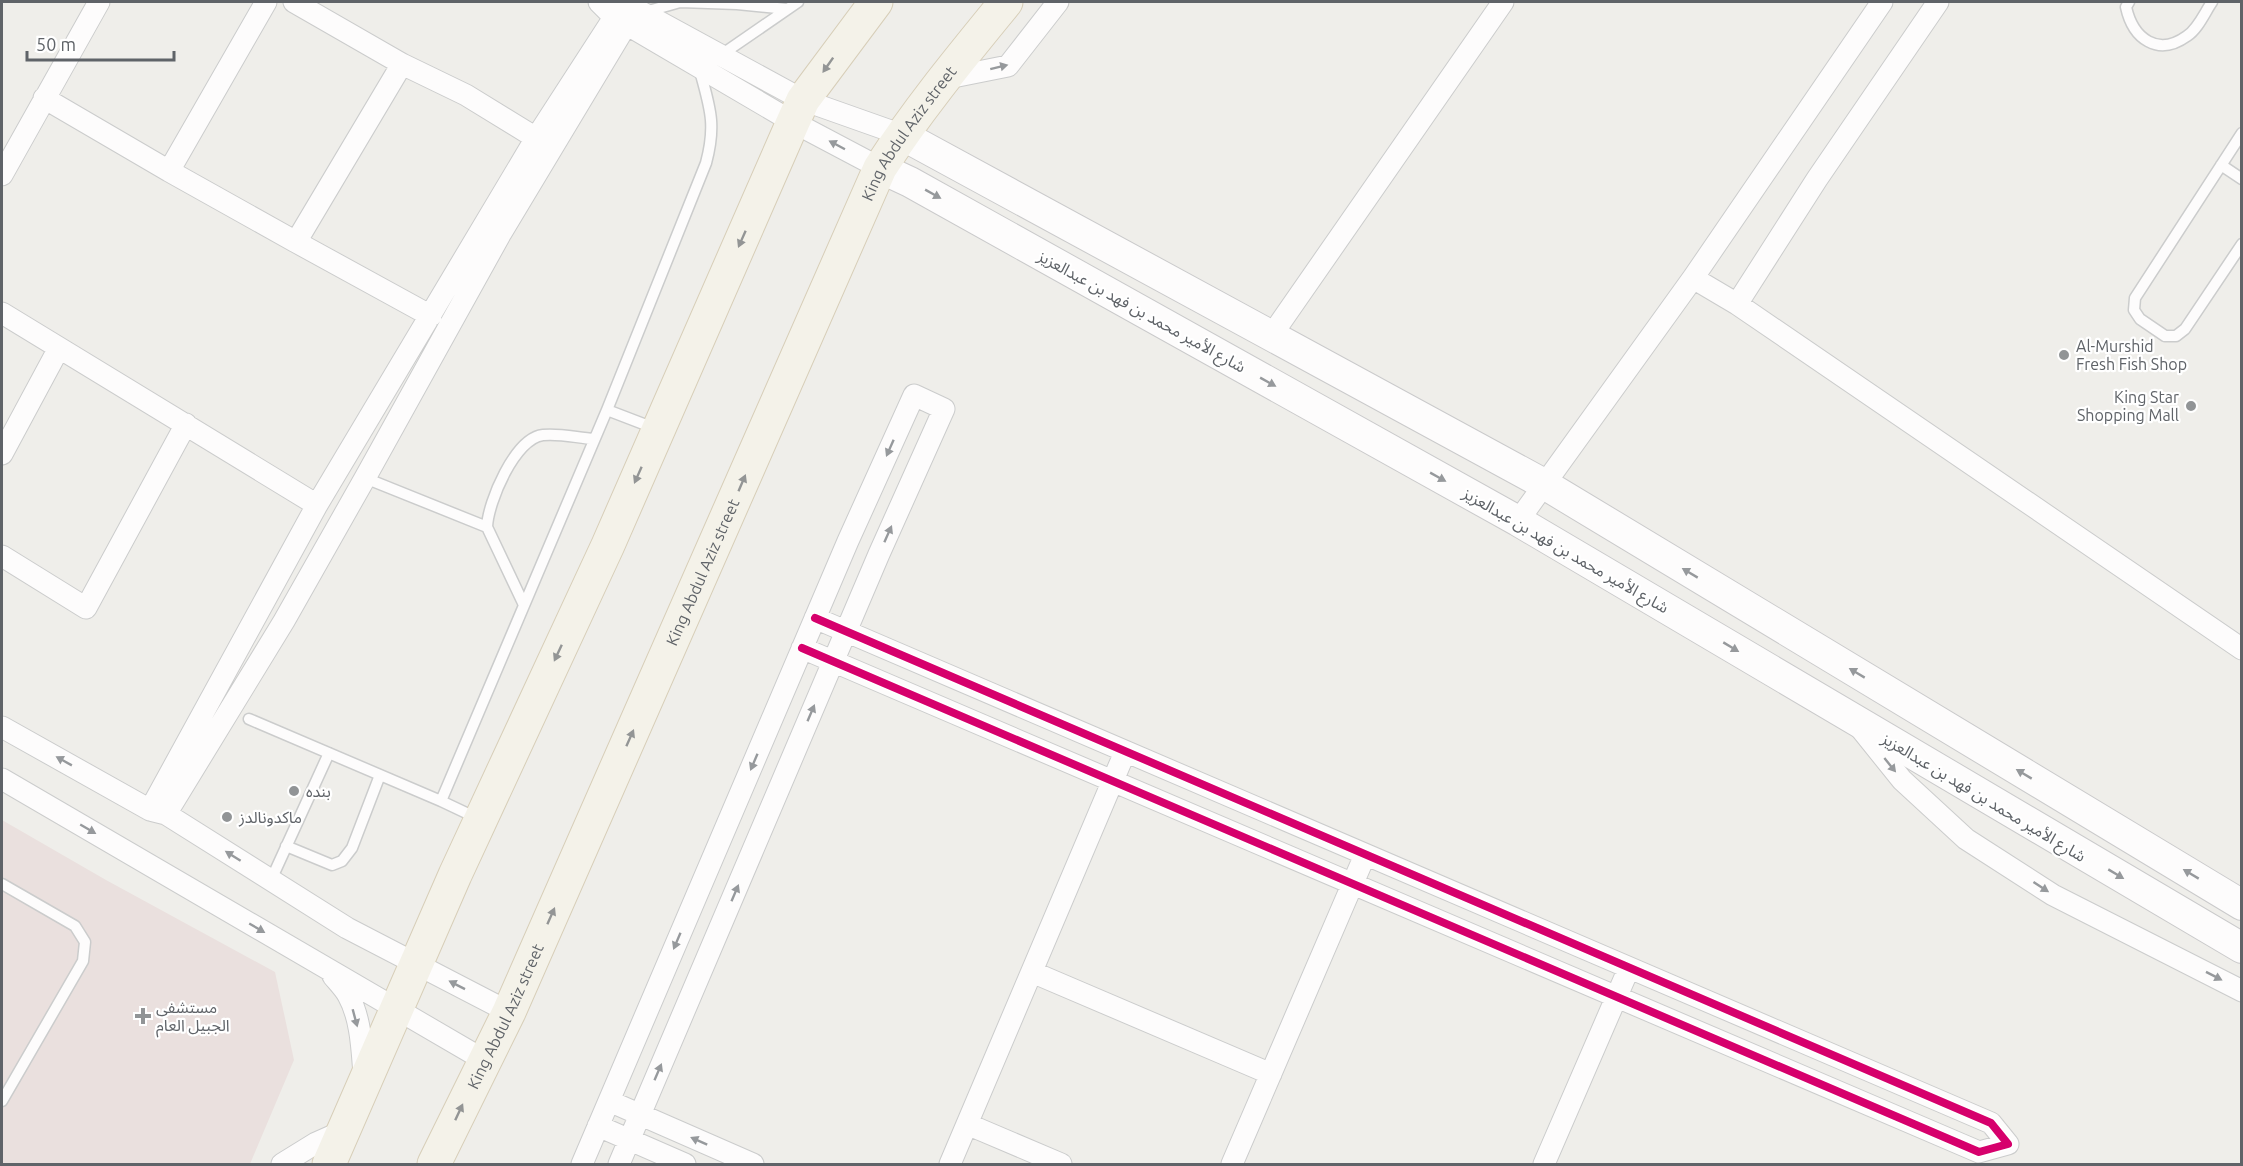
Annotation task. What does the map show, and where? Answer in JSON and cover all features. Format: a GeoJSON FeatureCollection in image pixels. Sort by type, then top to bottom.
{"type":"FeatureCollection","features":[{"type":"Feature","properties":{"kind":"main road","name":"King Abdul Aziz street"},"geometry":{"type":"LineString","coordinates":[[434,1164],[509,1012],[880,168],[942,80],[1006,2]]}},
{"type":"Feature","properties":{"kind":"main road"},"geometry":{"type":"LineString","coordinates":[[329,1164],[416,964],[608,545],[798,111],[862,13]]}},
{"type":"Feature","properties":{"kind":"main road"},"geometry":{"type":"LineString","coordinates":[[902,135],[1544,484],[2241,905]]}},
{"type":"Feature","properties":{"kind":"main road","name":"شارع الأمير محمد بن فهد بن عبدالعزيز"},"geometry":{"type":"LineString","coordinates":[[880,168],[910,182],[1518,521],[2241,948]]}},
{"type":"Feature","properties":{"kind":"street"},"geometry":{"type":"LineString","coordinates":[[2,175],[99,2]]}},
{"type":"Feature","properties":{"kind":"street"},"geometry":{"type":"LineString","coordinates":[[169,171],[266,2]]}},
{"type":"Feature","properties":{"kind":"street"},"geometry":{"type":"LineString","coordinates":[[294,2],[402,64],[466,95],[536,138]]}},
{"type":"Feature","properties":{"kind":"street"},"geometry":{"type":"LineString","coordinates":[[942,80],[1008,66],[1058,2]]}},
{"type":"Feature","properties":{"kind":"street"},"geometry":{"type":"LineString","coordinates":[[1271,336],[1503,2]]}},
{"type":"Feature","properties":{"kind":"street"},"geometry":{"type":"LineString","coordinates":[[1518,521],[1693,278],[1882,2]]}},
{"type":"Feature","properties":{"kind":"street"},"geometry":{"type":"LineString","coordinates":[[1737,304],[1817,179],[1938,2]]}},
{"type":"Feature","properties":{"kind":"street"},"geometry":{"type":"LineString","coordinates":[[623,9],[721,55],[880,168]]}},
{"type":"Feature","properties":{"kind":"street"},"geometry":{"type":"LineString","coordinates":[[623,9],[699,67],[798,111],[902,135]]}},
{"type":"Feature","properties":{"kind":"street"},"geometry":{"type":"LineString","coordinates":[[158,812],[317,506],[536,138],[623,9]]}},
{"type":"Feature","properties":{"kind":"street"},"geometry":{"type":"LineString","coordinates":[[158,812],[284,621],[501,233],[623,9]]}},
{"type":"Feature","properties":{"kind":"street"},"geometry":{"type":"LineString","coordinates":[[296,242],[402,64]]}},
{"type":"Feature","properties":{"kind":"street"},"geometry":{"type":"LineString","coordinates":[[44,98],[169,171],[431,316]]}},
{"type":"Feature","properties":{"kind":"street"},"geometry":{"type":"LineString","coordinates":[[1693,278],[1737,304],[2241,650]]}},
{"type":"Feature","properties":{"kind":"street"},"geometry":{"type":"LineString","coordinates":[[2,314],[186,424],[317,506]]}},
{"type":"Feature","properties":{"kind":"street"},"geometry":{"type":"LineString","coordinates":[[2,454],[59,348]]}},
{"type":"Feature","properties":{"kind":"street"},"geometry":{"type":"LineString","coordinates":[[582,1164],[802,648],[914,395],[944,409],[846,632],[619,1164]]}},
{"type":"Feature","properties":{"kind":"street"},"geometry":{"type":"LineString","coordinates":[[2,556],[86,608],[186,424]]}},
{"type":"Feature","properties":{"kind":"street"},"geometry":{"type":"LineString","coordinates":[[802,648],[1979,1152],[2008,1144],[1991,1123],[815,618]]}},
{"type":"Feature","properties":{"kind":"street"},"geometry":{"type":"LineString","coordinates":[[1853,719],[1902,780],[1966,839],[2053,895],[2241,991]]}},
{"type":"Feature","properties":{"kind":"street"},"geometry":{"type":"LineString","coordinates":[[2,727],[158,812],[347,928],[509,1012]]}},
{"type":"Feature","properties":{"kind":"street"},"geometry":{"type":"LineString","coordinates":[[950,1164],[1125,753]]}},
{"type":"Feature","properties":{"kind":"street"},"geometry":{"type":"LineString","coordinates":[[2,779],[484,1060]]}},
{"type":"Feature","properties":{"kind":"street"},"geometry":{"type":"LineString","coordinates":[[1232,1164],[1365,855]]}},
{"type":"Feature","properties":{"kind":"street"},"geometry":{"type":"LineString","coordinates":[[327,968],[348,995],[356,1019],[362,1046],[364,1081]]}},
{"type":"Feature","properties":{"kind":"street"},"geometry":{"type":"LineString","coordinates":[[1544,1164],[1629,968]]}},
{"type":"Feature","properties":{"kind":"street"},"geometry":{"type":"LineString","coordinates":[[1032,972],[1271,1074]]}},
{"type":"Feature","properties":{"kind":"street"},"geometry":{"type":"LineString","coordinates":[[609,1101],[753,1164]]}},
{"type":"Feature","properties":{"kind":"street"},"geometry":{"type":"LineString","coordinates":[[967,1124],[1061,1164]]}},
{"type":"Feature","properties":{"kind":"street"},"geometry":{"type":"LineString","coordinates":[[598,1126],[686,1164]]}},
{"type":"Feature","properties":{"kind":"street"},"geometry":{"type":"LineString","coordinates":[[282,1164],[316,1143],[344,1131]]}},
{"type":"Feature","properties":{"kind":"lane"},"geometry":{"type":"LineString","coordinates":[[623,9],[680,2],[738,3],[787,9]]}},
{"type":"Feature","properties":{"kind":"lane"},"geometry":{"type":"LineString","coordinates":[[721,55],[798,2]]}},
{"type":"Feature","properties":{"kind":"lane"},"geometry":{"type":"LineString","coordinates":[[2129,2],[2126,7],[2128,18],[2135,32],[2151,44],[2169,46],[2190,35],[2212,2]]}},
{"type":"Feature","properties":{"kind":"lane"},"geometry":{"type":"LineString","coordinates":[[441,801],[607,410],[706,163],[713,122],[699,67]]}},
{"type":"Feature","properties":{"kind":"lane"},"geometry":{"type":"LineString","coordinates":[[2241,133],[2135,298],[2134,310],[2140,319],[2165,336],[2176,336],[2185,329],[2241,244]]}},
{"type":"Feature","properties":{"kind":"lane"},"geometry":{"type":"LineString","coordinates":[[2221,165],[2241,179]]}},
{"type":"Feature","properties":{"kind":"lane"},"geometry":{"type":"LineString","coordinates":[[607,410],[658,430]]}},
{"type":"Feature","properties":{"kind":"lane"},"geometry":{"type":"LineString","coordinates":[[524,605],[487,527],[492,499],[520,448],[531,439],[543,435],[594,439]]}},
{"type":"Feature","properties":{"kind":"lane"},"geometry":{"type":"LineString","coordinates":[[365,478],[487,527]]}},
{"type":"Feature","properties":{"kind":"lane"},"geometry":{"type":"LineString","coordinates":[[249,719],[482,820]]}},
{"type":"Feature","properties":{"kind":"lane"},"geometry":{"type":"LineString","coordinates":[[270,880],[329,753]]}},
{"type":"Feature","properties":{"kind":"lane"},"geometry":{"type":"LineString","coordinates":[[286,846],[332,865],[342,861],[352,849],[380,775]]}},
{"type":"Feature","properties":{"kind":"lane"},"geometry":{"type":"LineString","coordinates":[[2,884],[75,926],[85,942],[82,962],[2,1101]]}},
{"type":"Feature","properties":{"kind":"shaded area","name":"مستشفى الجبيل العام"},"geometry":{"type":"Polygon","coordinates":[[[2,820],[106,880],[275,972],[294,1060],[250,1164],[2,1164],[2,820]]]}},
{"type":"Feature","properties":{"kind":"cycle path"},"geometry":{"type":"LineString","coordinates":[[802,648],[1979,1152],[2008,1144],[1991,1123],[815,618]]}},
{"type":"Feature","properties":{"kind":"place","name":"Al-Murshid Fresh Fish Shop"},"geometry":{"type":"Point","coordinates":[2064,355]}},
{"type":"Feature","properties":{"kind":"place","name":"King Star Shopping Mall"},"geometry":{"type":"Point","coordinates":[2191,406]}},
{"type":"Feature","properties":{"kind":"place","name":"بنده"},"geometry":{"type":"Point","coordinates":[294,791]}},
{"type":"Feature","properties":{"kind":"place","name":"ماكدونالدز"},"geometry":{"type":"Point","coordinates":[227,817]}},
{"type":"Feature","properties":{"kind":"place","name":"مستشفى الجبيل العام"},"geometry":{"type":"Point","coordinates":[143,1016]}}]}
